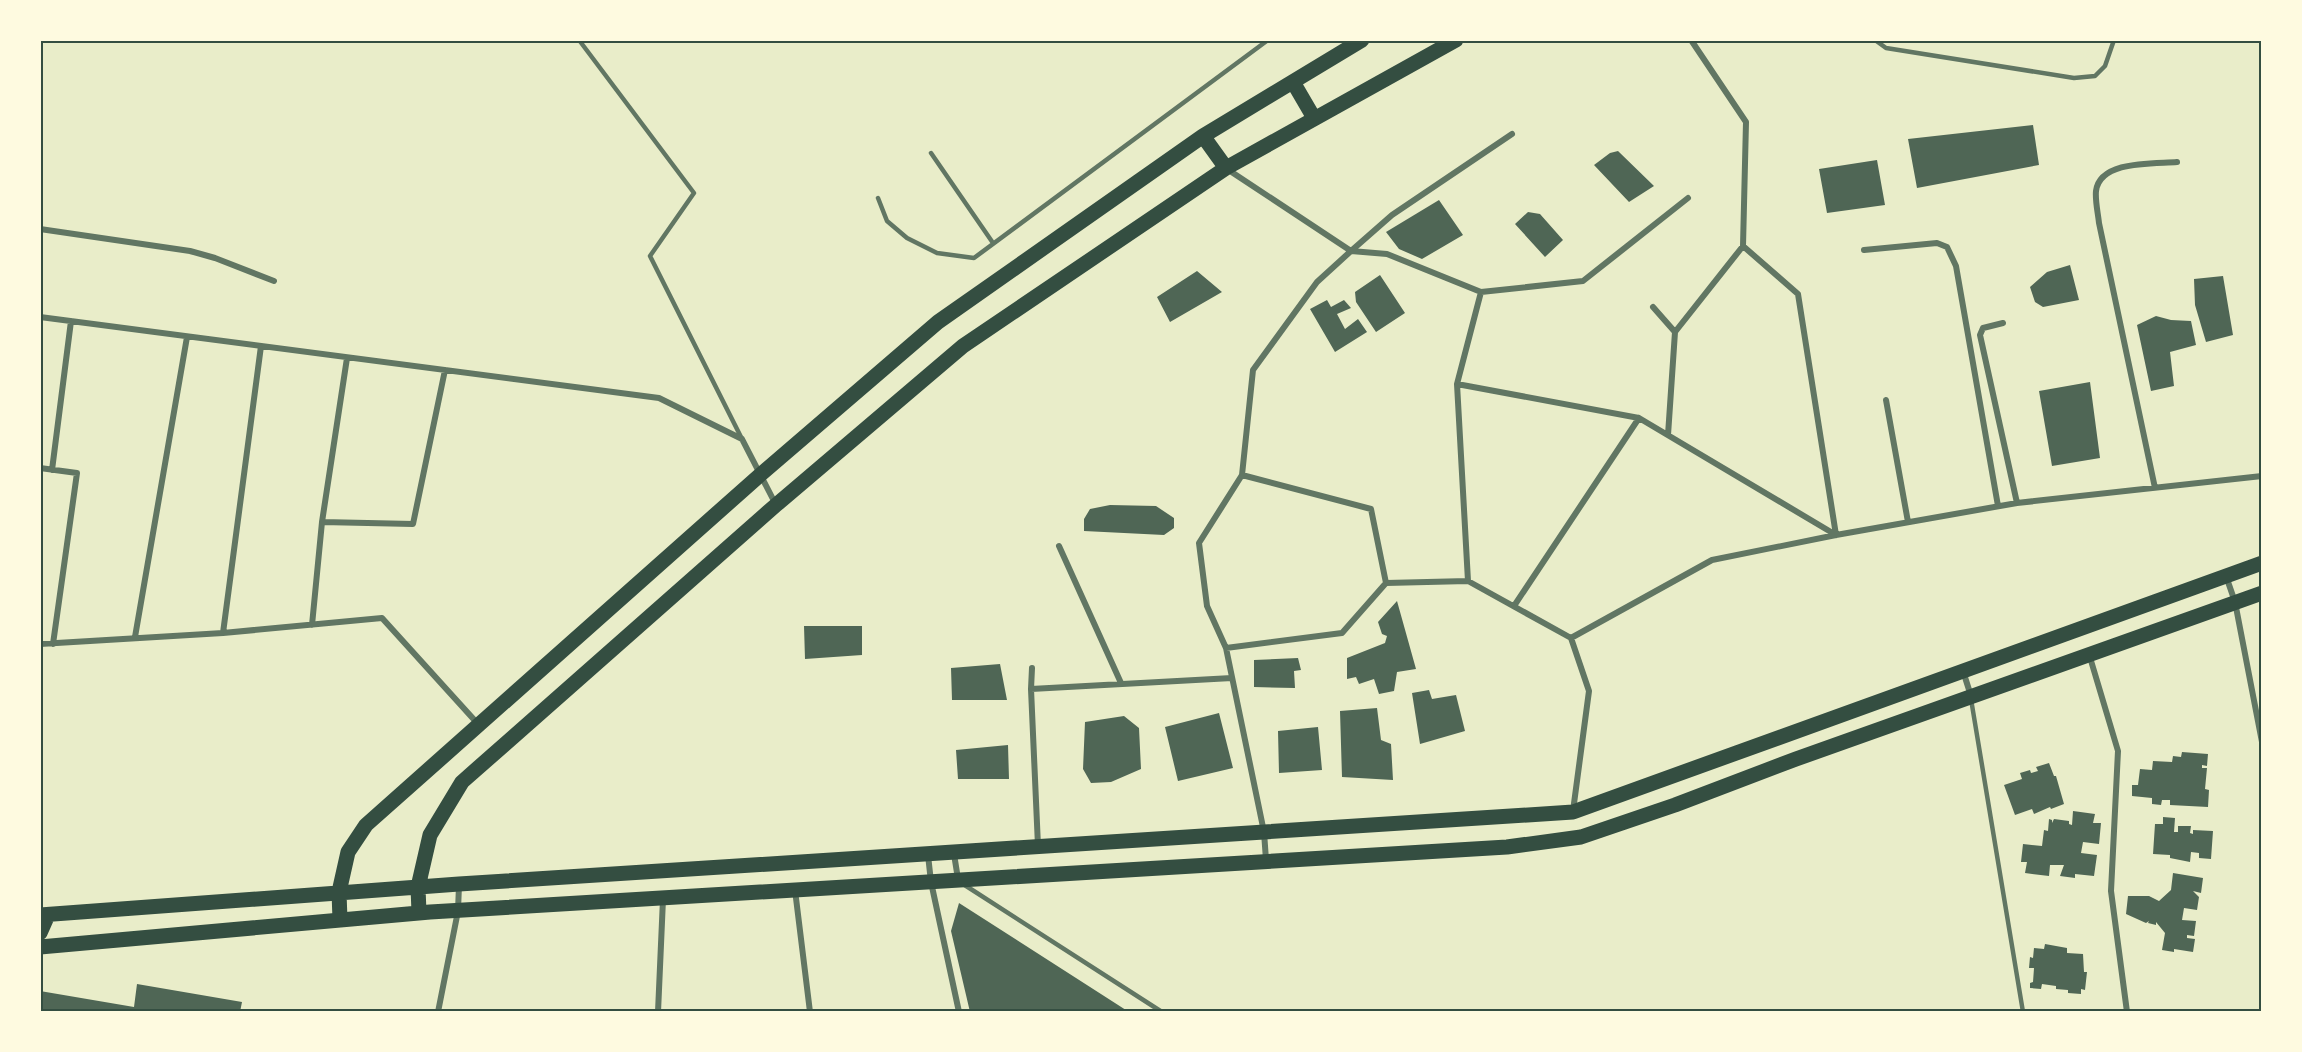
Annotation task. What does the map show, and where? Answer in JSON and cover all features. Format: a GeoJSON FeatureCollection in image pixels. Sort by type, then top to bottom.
{"type":"FeatureCollection","features":[{"type":"Feature","properties":{"kind":"main road"},"geometry":{"type":"LineString","coordinates":[[340,920],[339,892],[348,852],[366,825],[760,475],[938,322],[1203,136],[1362,40]]}},
{"type":"Feature","properties":{"kind":"main road"},"geometry":{"type":"LineString","coordinates":[[419,913],[418,887],[430,835],[462,782],[776,506],[963,346],[1226,168],[1456,40]]}},
{"type":"Feature","properties":{"kind":"main road"},"geometry":{"type":"LineString","coordinates":[[1293,82],[1314,118]]}},
{"type":"Feature","properties":{"kind":"main road"},"geometry":{"type":"LineString","coordinates":[[1203,136],[1226,168]]}},
{"type":"Feature","properties":{"kind":"main road"},"geometry":{"type":"LineString","coordinates":[[40,933],[44,915],[339,892],[1573,812],[2262,564]]}},
{"type":"Feature","properties":{"kind":"main road"},"geometry":{"type":"LineString","coordinates":[[40,948],[458,910],[1506,847],[1581,837],[2262,592]]}},
{"type":"Feature","properties":{"kind":"main road"},"geometry":{"type":"LineString","coordinates":[[557,878],[558,904]]}},
{"type":"Feature","properties":{"kind":"main road"},"geometry":{"type":"LineString","coordinates":[[376,890],[377,917]]}},
{"type":"Feature","properties":{"kind":"street"},"geometry":{"type":"LineString","coordinates":[[1668,435],[1675,332],[1743,246],[1746,122],[1691,40]]}},
{"type":"Feature","properties":{"kind":"street"},"geometry":{"type":"LineString","coordinates":[[1267,862],[1264,832],[1226,648],[1207,606],[1199,543],[1242,475],[1253,370],[1317,282],[1392,215],[1512,134]]}},
{"type":"Feature","properties":{"kind":"street"},"geometry":{"type":"LineString","coordinates":[[2155,488],[2099,223],[2096,189],[2105,174],[2115,168],[2177,162]]}},
{"type":"Feature","properties":{"kind":"street"},"geometry":{"type":"LineString","coordinates":[[1226,168],[1352,251],[1388,254],[1481,292],[1583,281],[1688,198]]}},
{"type":"Feature","properties":{"kind":"street"},"geometry":{"type":"LineString","coordinates":[[40,229],[190,252],[215,258],[274,281]]}},
{"type":"Feature","properties":{"kind":"street"},"geometry":{"type":"LineString","coordinates":[[1864,250],[1937,243],[1947,246],[1952,255],[1956,266],[1998,506]]}},
{"type":"Feature","properties":{"kind":"street"},"geometry":{"type":"LineString","coordinates":[[1743,246],[1798,294],[1836,535]]}},
{"type":"Feature","properties":{"kind":"street"},"geometry":{"type":"LineString","coordinates":[[1468,581],[1456,384],[1481,292]]}},
{"type":"Feature","properties":{"kind":"street"},"geometry":{"type":"LineString","coordinates":[[1653,307],[1675,332]]}},
{"type":"Feature","properties":{"kind":"street"},"geometry":{"type":"LineString","coordinates":[[40,317],[659,398],[742,439],[776,506]]}},
{"type":"Feature","properties":{"kind":"street"},"geometry":{"type":"LineString","coordinates":[[52,470],[71,321]]}},
{"type":"Feature","properties":{"kind":"street"},"geometry":{"type":"LineString","coordinates":[[2003,323],[1983,328],[1980,335],[2017,503]]}},
{"type":"Feature","properties":{"kind":"street"},"geometry":{"type":"LineString","coordinates":[[135,637],[187,337]]}},
{"type":"Feature","properties":{"kind":"street"},"geometry":{"type":"LineString","coordinates":[[223,633],[261,346]]}},
{"type":"Feature","properties":{"kind":"street"},"geometry":{"type":"LineString","coordinates":[[312,625],[322,522],[347,358]]}},
{"type":"Feature","properties":{"kind":"street"},"geometry":{"type":"LineString","coordinates":[[322,522],[413,524],[445,370]]}},
{"type":"Feature","properties":{"kind":"street"},"geometry":{"type":"LineString","coordinates":[[1456,384],[1639,418],[1836,535]]}},
{"type":"Feature","properties":{"kind":"street"},"geometry":{"type":"LineString","coordinates":[[1886,400],[1908,522]]}},
{"type":"Feature","properties":{"kind":"street"},"geometry":{"type":"LineString","coordinates":[[1514,606],[1639,418]]}},
{"type":"Feature","properties":{"kind":"street"},"geometry":{"type":"LineString","coordinates":[[40,468],[77,473],[53,644]]}},
{"type":"Feature","properties":{"kind":"street"},"geometry":{"type":"LineString","coordinates":[[1242,475],[1371,509],[1386,583]]}},
{"type":"Feature","properties":{"kind":"street"},"geometry":{"type":"LineString","coordinates":[[1571,638],[1712,560],[2017,503],[2262,476]]}},
{"type":"Feature","properties":{"kind":"street"},"geometry":{"type":"LineString","coordinates":[[1059,546],[1121,683]]}},
{"type":"Feature","properties":{"kind":"street"},"geometry":{"type":"LineString","coordinates":[[2226,576],[2235,602],[2262,742]]}},
{"type":"Feature","properties":{"kind":"street"},"geometry":{"type":"LineString","coordinates":[[1226,648],[1342,633],[1386,583],[1468,581],[1571,638],[1589,691],[1573,812]]}},
{"type":"Feature","properties":{"kind":"street"},"geometry":{"type":"LineString","coordinates":[[40,644],[223,633],[382,618],[479,725]]}},
{"type":"Feature","properties":{"kind":"street"},"geometry":{"type":"LineString","coordinates":[[2089,654],[2118,751],[2111,891],[2127,1011]]}},
{"type":"Feature","properties":{"kind":"street"},"geometry":{"type":"LineString","coordinates":[[1032,668],[1038,847]]}},
{"type":"Feature","properties":{"kind":"street"},"geometry":{"type":"LineString","coordinates":[[1963,671],[1971,696]]}},
{"type":"Feature","properties":{"kind":"street"},"geometry":{"type":"LineString","coordinates":[[1031,689],[1232,678]]}},
{"type":"Feature","properties":{"kind":"street"},"geometry":{"type":"LineString","coordinates":[[954,853],[958,881]]}},
{"type":"Feature","properties":{"kind":"street"},"geometry":{"type":"LineString","coordinates":[[928,855],[931,882],[959,1011]]}},
{"type":"Feature","properties":{"kind":"street"},"geometry":{"type":"LineString","coordinates":[[438,1011],[458,910],[459,884]]}},
{"type":"Feature","properties":{"kind":"street"},"geometry":{"type":"LineString","coordinates":[[795,890],[810,1011]]}},
{"type":"Feature","properties":{"kind":"street"},"geometry":{"type":"LineString","coordinates":[[658,1011],[663,898]]}},
{"type":"Feature","properties":{"kind":"lane"},"geometry":{"type":"LineString","coordinates":[[579,40],[694,193],[650,256],[742,439]]}},
{"type":"Feature","properties":{"kind":"lane"},"geometry":{"type":"LineString","coordinates":[[878,198],[887,221],[907,238],[937,253],[974,258],[1268,40]]}},
{"type":"Feature","properties":{"kind":"lane"},"geometry":{"type":"LineString","coordinates":[[1875,40],[1886,48],[2074,78],[2095,76],[2105,66],[2114,40]]}},
{"type":"Feature","properties":{"kind":"lane"},"geometry":{"type":"LineString","coordinates":[[930,153],[993,243]]}},
{"type":"Feature","properties":{"kind":"lane"},"geometry":{"type":"LineString","coordinates":[[1971,696],[2023,1011]]}},
{"type":"Feature","properties":{"kind":"lane"},"geometry":{"type":"LineString","coordinates":[[958,881],[1162,1011]]}},
{"type":"Feature","properties":{"kind":"building"},"geometry":{"type":"Polygon","coordinates":[[[2033,125],[2039,165],[1917,188],[1908,139],[2033,125]]]}},
{"type":"Feature","properties":{"kind":"building"},"geometry":{"type":"Polygon","coordinates":[[[1618,151],[1654,186],[1629,202],[1594,165],[1610,153],[1618,151]]]}},
{"type":"Feature","properties":{"kind":"building"},"geometry":{"type":"Polygon","coordinates":[[[1877,160],[1885,205],[1827,213],[1819,169],[1877,160]]]}},
{"type":"Feature","properties":{"kind":"building"},"geometry":{"type":"Polygon","coordinates":[[[1439,200],[1463,235],[1422,259],[1399,249],[1386,232],[1439,200]]]}},
{"type":"Feature","properties":{"kind":"building"},"geometry":{"type":"Polygon","coordinates":[[[1528,212],[1540,214],[1563,240],[1545,257],[1515,224],[1528,212]]]}},
{"type":"Feature","properties":{"kind":"building"},"geometry":{"type":"Polygon","coordinates":[[[2070,265],[2079,300],[2043,307],[2035,302],[2030,287],[2047,272],[2070,265]]]}},
{"type":"Feature","properties":{"kind":"building"},"geometry":{"type":"Polygon","coordinates":[[[1197,271],[1222,292],[1170,322],[1157,297],[1197,271]]]}},
{"type":"Feature","properties":{"kind":"building"},"geometry":{"type":"Polygon","coordinates":[[[1380,275],[1405,313],[1376,332],[1356,302],[1355,292],[1380,275]]]}},
{"type":"Feature","properties":{"kind":"building"},"geometry":{"type":"Polygon","coordinates":[[[2223,276],[2233,335],[2206,342],[2195,305],[2194,279],[2223,276]]]}},
{"type":"Feature","properties":{"kind":"building"},"geometry":{"type":"Polygon","coordinates":[[[1327,300],[1331,307],[1344,300],[1351,308],[1337,314],[1345,329],[1358,319],[1367,332],[1335,352],[1310,309],[1327,300]]]}},
{"type":"Feature","properties":{"kind":"building"},"geometry":{"type":"Polygon","coordinates":[[[2156,316],[2171,320],[2191,321],[2196,345],[2170,352],[2174,386],[2151,391],[2137,325],[2156,316]]]}},
{"type":"Feature","properties":{"kind":"building"},"geometry":{"type":"Polygon","coordinates":[[[2090,382],[2100,458],[2052,466],[2039,391],[2090,382]]]}},
{"type":"Feature","properties":{"kind":"building"},"geometry":{"type":"Polygon","coordinates":[[[1110,505],[1156,506],[1174,518],[1174,528],[1164,535],[1084,531],[1084,519],[1090,509],[1110,505]]]}},
{"type":"Feature","properties":{"kind":"building"},"geometry":{"type":"Polygon","coordinates":[[[1397,601],[1416,669],[1397,672],[1394,691],[1379,694],[1374,679],[1359,684],[1356,677],[1347,679],[1347,658],[1385,643],[1387,636],[1382,634],[1378,622],[1397,601]]]}},
{"type":"Feature","properties":{"kind":"building"},"geometry":{"type":"Polygon","coordinates":[[[804,626],[862,626],[862,655],[805,659],[804,626]]]}},
{"type":"Feature","properties":{"kind":"building"},"geometry":{"type":"Polygon","coordinates":[[[1298,658],[1301,670],[1294,671],[1295,688],[1254,687],[1254,660],[1298,658]]]}},
{"type":"Feature","properties":{"kind":"building"},"geometry":{"type":"Polygon","coordinates":[[[1000,664],[1007,700],[952,700],[951,668],[1000,664]]]}},
{"type":"Feature","properties":{"kind":"building"},"geometry":{"type":"Polygon","coordinates":[[[1429,690],[1432,699],[1456,695],[1465,731],[1420,744],[1412,693],[1429,690]]]}},
{"type":"Feature","properties":{"kind":"building"},"geometry":{"type":"Polygon","coordinates":[[[1377,708],[1381,740],[1391,744],[1393,780],[1342,777],[1340,711],[1377,708]]]}},
{"type":"Feature","properties":{"kind":"building"},"geometry":{"type":"Polygon","coordinates":[[[1219,713],[1233,768],[1178,781],[1165,727],[1219,713]]]}},
{"type":"Feature","properties":{"kind":"building"},"geometry":{"type":"Polygon","coordinates":[[[1124,716],[1139,728],[1141,769],[1111,782],[1091,783],[1083,769],[1085,722],[1124,716]]]}},
{"type":"Feature","properties":{"kind":"building"},"geometry":{"type":"Polygon","coordinates":[[[1318,727],[1322,770],[1279,773],[1278,731],[1318,727]]]}},
{"type":"Feature","properties":{"kind":"building"},"geometry":{"type":"Polygon","coordinates":[[[1008,745],[1009,779],[958,779],[956,750],[1008,745]]]}},
{"type":"Feature","properties":{"kind":"building"},"geometry":{"type":"Polygon","coordinates":[[[2182,752],[2208,754],[2207,766],[2202,765],[2202,768],[2207,768],[2205,789],[2209,790],[2208,807],[2170,805],[2170,800],[2162,800],[2161,805],[2152,804],[2152,798],[2132,796],[2132,785],[2138,785],[2140,769],[2152,770],[2153,761],[2172,762],[2173,756],[2181,757],[2182,752]]]}},
{"type":"Feature","properties":{"kind":"building"},"geometry":{"type":"Polygon","coordinates":[[[2049,763],[2056,776],[2064,804],[2034,814],[2032,809],[2015,815],[2004,785],[2022,779],[2020,773],[2030,770],[2031,773],[2038,771],[2036,767],[2049,763]]]}},
{"type":"Feature","properties":{"kind":"building"},"geometry":{"type":"Polygon","coordinates":[[[2073,811],[2095,814],[2093,823],[2101,823],[2099,844],[2083,842],[2081,853],[2097,855],[2094,876],[2075,874],[2075,878],[2060,876],[2064,865],[2050,865],[2049,876],[2025,873],[2027,862],[2021,862],[2023,844],[2042,846],[2044,830],[2048,831],[2049,819],[2052,823],[2054,819],[2069,821],[2072,825],[2073,811]]]}},
{"type":"Feature","properties":{"kind":"building"},"geometry":{"type":"Polygon","coordinates":[[[2163,817],[2175,818],[2174,832],[2178,832],[2178,826],[2191,826],[2190,833],[2193,834],[2193,830],[2213,831],[2211,859],[2199,858],[2199,853],[2191,852],[2190,862],[2170,858],[2170,855],[2153,854],[2155,824],[2163,824],[2163,817]]]}},
{"type":"Feature","properties":{"kind":"building"},"geometry":{"type":"Polygon","coordinates":[[[2173,873],[2203,878],[2201,893],[2193,891],[2199,897],[2197,910],[2184,908],[2182,920],[2196,921],[2194,936],[2187,935],[2187,938],[2195,939],[2193,952],[2162,950],[2165,933],[2156,922],[2156,925],[2148,923],[2149,921],[2146,923],[2126,914],[2128,896],[2149,896],[2159,901],[2171,890],[2173,873]]]}},
{"type":"Feature","properties":{"kind":"building"},"geometry":{"type":"Polygon","coordinates":[[[959,903],[1129,1012],[970,1012],[951,931],[959,903]]]}},
{"type":"Feature","properties":{"kind":"building"},"geometry":{"type":"Polygon","coordinates":[[[2045,944],[2067,948],[2067,953],[2083,954],[2084,972],[2087,972],[2085,990],[2081,989],[2081,994],[2068,993],[2068,990],[2042,984],[2041,989],[2030,988],[2034,968],[2029,968],[2030,957],[2033,958],[2034,948],[2044,949],[2045,944]]]}},
{"type":"Feature","properties":{"kind":"building"},"geometry":{"type":"Polygon","coordinates":[[[137,984],[242,1002],[240,1012],[40,1012],[40,991],[134,1007],[137,984]]]}}]}
